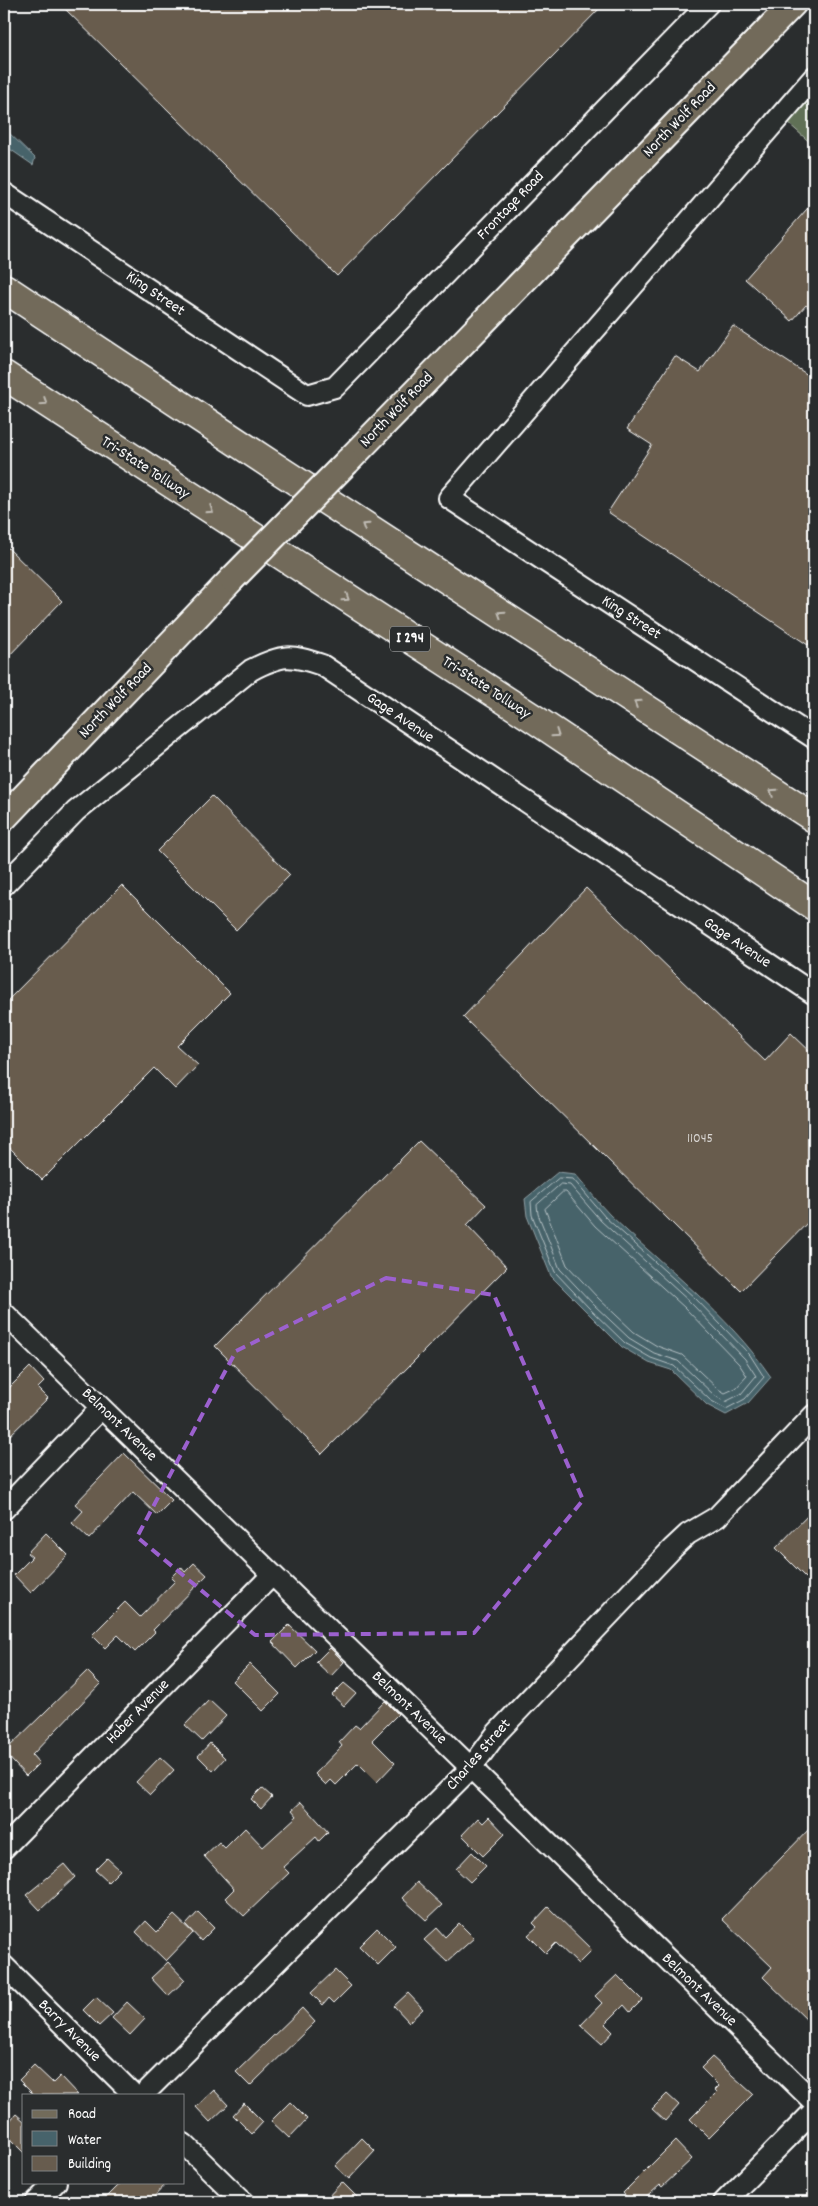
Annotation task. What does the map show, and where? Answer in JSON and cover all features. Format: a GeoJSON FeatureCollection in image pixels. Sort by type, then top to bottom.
{"type":"FeatureCollection","features":[{"type":"Feature","properties":{"kind":"highway"},"geometry":{"type":"LineString","coordinates":[[4,288],[814,818]]}},
{"type":"Feature","properties":{"kind":"highway","name":"Tri-State Tollway"},"geometry":{"type":"LineString","coordinates":[[4,375],[536,720],[814,906]]}},
{"type":"Feature","properties":{"kind":"main road","name":"North Wolf Road"},"geometry":{"type":"LineString","coordinates":[[4,818],[232,579],[793,4]]}},
{"type":"Feature","properties":{"kind":"street","name":"Frontage Road"},"geometry":{"type":"LineString","coordinates":[[307,394],[335,387],[708,4]]}},
{"type":"Feature","properties":{"kind":"street","name":"King Street"},"geometry":{"type":"LineString","coordinates":[[814,78],[449,498],[814,738]]}},
{"type":"Feature","properties":{"kind":"street","name":"King Street"},"geometry":{"type":"LineString","coordinates":[[4,193],[307,394]]}},
{"type":"Feature","properties":{"kind":"street","name":"Gage Avenue"},"geometry":{"type":"LineString","coordinates":[[4,885],[76,811],[251,670],[272,659],[295,656],[322,665],[814,994]]}},
{"type":"Feature","properties":{"kind":"street","name":"Belmont Avenue"},"geometry":{"type":"LineString","coordinates":[[4,1313],[814,2102]]}},
{"type":"Feature","properties":{"kind":"street"},"geometry":{"type":"LineString","coordinates":[[4,1509],[101,1408]]}},
{"type":"Feature","properties":{"kind":"street","name":"Charles Street"},"geometry":{"type":"LineString","coordinates":[[144,2094],[471,1768],[498,1732],[673,1548],[688,1534],[717,1517],[814,1415]]}},
{"type":"Feature","properties":{"kind":"street","name":"Haber Avenue"},"geometry":{"type":"LineString","coordinates":[[4,1848],[272,1575]]}},
{"type":"Feature","properties":{"kind":"street","name":"Barry Avenue"},"geometry":{"type":"LineString","coordinates":[[4,1966],[133,2094]]}},
{"type":"Feature","properties":{"kind":"street"},"geometry":{"type":"LineString","coordinates":[[724,2202],[814,2111]]}},
{"type":"Feature","properties":{"kind":"street"},"geometry":{"type":"LineString","coordinates":[[185,2145],[243,2202]]}},
{"type":"Feature","properties":{"kind":"street"},"geometry":{"type":"LineString","coordinates":[[36,2202],[54,2184]]}},
{"type":"Feature","properties":{"kind":"highlighted area"},"geometry":{"type":"Polygon","coordinates":[[[386,1278],[494,1295],[583,1500],[474,1633],[255,1635],[137,1537],[236,1351],[386,1278]]]}},
{"type":"Feature","properties":{"kind":"green space"},"geometry":{"type":"Polygon","coordinates":[[[814,92],[814,146],[787,122],[814,92]]]}},
{"type":"Feature","properties":{"kind":"water"},"geometry":{"type":"Polygon","coordinates":[[[4,128],[35,158],[33,165],[4,145],[4,128]]]}},
{"type":"Feature","properties":{"kind":"water"},"geometry":{"type":"Polygon","coordinates":[[[558,1172],[575,1174],[610,1215],[695,1292],[754,1354],[771,1377],[748,1403],[726,1415],[707,1405],[671,1370],[649,1363],[622,1347],[551,1276],[527,1216],[525,1199],[558,1172]]]}},
{"type":"Feature","properties":{"kind":"building"},"geometry":{"type":"Polygon","coordinates":[[[60,4],[604,4],[337,276],[60,4]]]}},
{"type":"Feature","properties":{"kind":"building"},"geometry":{"type":"Polygon","coordinates":[[[814,201],[814,312],[806,305],[792,321],[745,279],[814,201]]]}},
{"type":"Feature","properties":{"kind":"building"},"geometry":{"type":"Polygon","coordinates":[[[733,326],[814,379],[814,635],[808,645],[608,512],[652,445],[627,429],[675,356],[700,372],[733,326]]]}},
{"type":"Feature","properties":{"kind":"building"},"geometry":{"type":"Polygon","coordinates":[[[4,544],[62,601],[4,661],[4,544]]]}},
{"type":"Feature","properties":{"kind":"building"},"geometry":{"type":"Polygon","coordinates":[[[212,796],[290,875],[236,930],[157,851],[212,796]]]}},
{"type":"Feature","properties":{"kind":"building"},"geometry":{"type":"Polygon","coordinates":[[[122,885],[230,993],[177,1046],[198,1065],[175,1089],[154,1068],[42,1180],[4,1142],[4,1004],[122,885]]]}},
{"type":"Feature","properties":{"kind":"building"},"geometry":{"type":"Polygon","coordinates":[[[586,888],[765,1061],[791,1033],[814,1055],[814,1216],[741,1291],[463,1017],[586,888]]]}},
{"type":"Feature","properties":{"kind":"building"},"geometry":{"type":"Polygon","coordinates":[[[419,1141],[486,1205],[467,1225],[507,1267],[322,1454],[215,1346],[419,1141]]]}},
{"type":"Feature","properties":{"kind":"building"},"geometry":{"type":"Polygon","coordinates":[[[30,1367],[44,1382],[38,1388],[48,1398],[4,1441],[4,1393],[30,1367]]]}},
{"type":"Feature","properties":{"kind":"building"},"geometry":{"type":"Polygon","coordinates":[[[124,1453],[172,1500],[157,1515],[133,1492],[89,1539],[72,1523],[83,1511],[75,1504],[124,1453]]]}},
{"type":"Feature","properties":{"kind":"building"},"geometry":{"type":"Polygon","coordinates":[[[814,1509],[814,1586],[776,1548],[814,1509]]]}},
{"type":"Feature","properties":{"kind":"building"},"geometry":{"type":"Polygon","coordinates":[[[46,1533],[68,1555],[31,1593],[14,1575],[32,1557],[27,1553],[46,1533]]]}},
{"type":"Feature","properties":{"kind":"building"},"geometry":{"type":"Polygon","coordinates":[[[194,1563],[207,1575],[153,1630],[155,1632],[135,1652],[118,1635],[105,1648],[92,1635],[125,1602],[140,1617],[175,1581],[171,1577],[181,1567],[185,1572],[194,1563]]]}},
{"type":"Feature","properties":{"kind":"building"},"geometry":{"type":"Polygon","coordinates":[[[289,1625],[315,1650],[297,1668],[272,1642],[289,1625]]]}},
{"type":"Feature","properties":{"kind":"building"},"geometry":{"type":"Polygon","coordinates":[[[330,1648],[344,1662],[331,1676],[316,1662],[330,1648]]]}},
{"type":"Feature","properties":{"kind":"building"},"geometry":{"type":"Polygon","coordinates":[[[250,1664],[280,1694],[263,1711],[233,1681],[250,1664]]]}},
{"type":"Feature","properties":{"kind":"building"},"geometry":{"type":"Polygon","coordinates":[[[87,1671],[100,1684],[32,1755],[39,1763],[26,1776],[4,1752],[87,1671]]]}},
{"type":"Feature","properties":{"kind":"building"},"geometry":{"type":"Polygon","coordinates":[[[344,1683],[356,1693],[344,1706],[332,1695],[344,1683]]]}},
{"type":"Feature","properties":{"kind":"building"},"geometry":{"type":"Polygon","coordinates":[[[209,1700],[226,1716],[202,1741],[185,1725],[209,1700]]]}},
{"type":"Feature","properties":{"kind":"building"},"geometry":{"type":"Polygon","coordinates":[[[385,1701],[398,1714],[372,1740],[395,1763],[377,1782],[358,1763],[336,1785],[331,1780],[326,1785],[315,1774],[342,1746],[339,1742],[355,1725],[359,1728],[385,1701]]]}},
{"type":"Feature","properties":{"kind":"building"},"geometry":{"type":"Polygon","coordinates":[[[210,1743],[225,1758],[213,1771],[198,1756],[210,1743]]]}},
{"type":"Feature","properties":{"kind":"building"},"geometry":{"type":"Polygon","coordinates":[[[160,1757],[174,1770],[150,1795],[136,1782],[160,1757]]]}},
{"type":"Feature","properties":{"kind":"building"},"geometry":{"type":"Polygon","coordinates":[[[262,1788],[272,1797],[261,1809],[251,1799],[262,1788]]]}},
{"type":"Feature","properties":{"kind":"building"},"geometry":{"type":"Polygon","coordinates":[[[301,1802],[328,1832],[319,1841],[316,1837],[283,1867],[289,1873],[244,1916],[225,1898],[234,1889],[204,1856],[219,1842],[225,1848],[245,1828],[263,1847],[297,1816],[292,1810],[301,1802]]]}},
{"type":"Feature","properties":{"kind":"building"},"geometry":{"type":"Polygon","coordinates":[[[489,1817],[505,1834],[483,1856],[462,1835],[478,1818],[483,1823],[489,1817]]]}},
{"type":"Feature","properties":{"kind":"building"},"geometry":{"type":"Polygon","coordinates":[[[814,1824],[814,2027],[763,1977],[772,1967],[722,1919],[814,1824]]]}},
{"type":"Feature","properties":{"kind":"building"},"geometry":{"type":"Polygon","coordinates":[[[472,1852],[486,1866],[470,1882],[456,1869],[472,1852]]]}},
{"type":"Feature","properties":{"kind":"building"},"geometry":{"type":"Polygon","coordinates":[[[107,1858],[120,1870],[108,1882],[95,1870],[107,1858]]]}},
{"type":"Feature","properties":{"kind":"building"},"geometry":{"type":"Polygon","coordinates":[[[64,1864],[75,1877],[40,1910],[26,1895],[64,1864]]]}},
{"type":"Feature","properties":{"kind":"building"},"geometry":{"type":"Polygon","coordinates":[[[417,1882],[442,1905],[426,1920],[402,1898],[417,1882]]]}},
{"type":"Feature","properties":{"kind":"building"},"geometry":{"type":"Polygon","coordinates":[[[548,1907],[592,1950],[578,1964],[556,1943],[546,1953],[528,1935],[537,1927],[533,1923],[548,1907]]]}},
{"type":"Feature","properties":{"kind":"building"},"geometry":{"type":"Polygon","coordinates":[[[198,1912],[214,1928],[201,1941],[186,1925],[198,1912]]]}},
{"type":"Feature","properties":{"kind":"building"},"geometry":{"type":"Polygon","coordinates":[[[174,1915],[193,1933],[166,1961],[136,1932],[146,1921],[157,1932],[174,1915]]]}},
{"type":"Feature","properties":{"kind":"building"},"geometry":{"type":"Polygon","coordinates":[[[459,1923],[474,1938],[447,1962],[424,1940],[437,1928],[445,1937],[459,1923]]]}},
{"type":"Feature","properties":{"kind":"building"},"geometry":{"type":"Polygon","coordinates":[[[377,1928],[396,1947],[378,1965],[359,1946],[377,1928]]]}},
{"type":"Feature","properties":{"kind":"building"},"geometry":{"type":"Polygon","coordinates":[[[168,1962],[185,1980],[168,1996],[151,1978],[168,1962]]]}},
{"type":"Feature","properties":{"kind":"building"},"geometry":{"type":"Polygon","coordinates":[[[335,1970],[351,1986],[334,2003],[329,1998],[323,2005],[311,1993],[335,1970]]]}},
{"type":"Feature","properties":{"kind":"building"},"geometry":{"type":"Polygon","coordinates":[[[617,1975],[642,2000],[630,2012],[624,2005],[605,2024],[613,2032],[602,2044],[581,2025],[602,2003],[595,1996],[617,1975]]]}},
{"type":"Feature","properties":{"kind":"building"},"geometry":{"type":"Polygon","coordinates":[[[408,1993],[423,2009],[409,2022],[394,2006],[408,1993]]]}},
{"type":"Feature","properties":{"kind":"building"},"geometry":{"type":"Polygon","coordinates":[[[96,1997],[113,2013],[99,2026],[83,2010],[96,1997]]]}},
{"type":"Feature","properties":{"kind":"building"},"geometry":{"type":"Polygon","coordinates":[[[127,2002],[145,2019],[130,2035],[112,2018],[127,2002]]]}},
{"type":"Feature","properties":{"kind":"building"},"geometry":{"type":"Polygon","coordinates":[[[302,2008],[315,2022],[250,2086],[236,2072],[302,2008]]]}},
{"type":"Feature","properties":{"kind":"building"},"geometry":{"type":"Polygon","coordinates":[[[712,2057],[753,2094],[709,2138],[690,2119],[717,2092],[715,2090],[719,2086],[701,2068],[712,2057]]]}},
{"type":"Feature","properties":{"kind":"building"},"geometry":{"type":"Polygon","coordinates":[[[34,2065],[53,2083],[60,2076],[77,2094],[33,2094],[19,2080],[34,2065]]]}},
{"type":"Feature","properties":{"kind":"building"},"geometry":{"type":"Polygon","coordinates":[[[214,2090],[228,2105],[210,2122],[196,2107],[214,2090]]]}},
{"type":"Feature","properties":{"kind":"building"},"geometry":{"type":"Polygon","coordinates":[[[667,2094],[679,2105],[665,2121],[652,2109],[667,2094]]]}},
{"type":"Feature","properties":{"kind":"building"},"geometry":{"type":"Polygon","coordinates":[[[290,2102],[307,2119],[289,2138],[271,2121],[290,2102]]]}},
{"type":"Feature","properties":{"kind":"building"},"geometry":{"type":"Polygon","coordinates":[[[244,2103],[263,2122],[252,2134],[233,2115],[244,2103]]]}},
{"type":"Feature","properties":{"kind":"building"},"geometry":{"type":"Polygon","coordinates":[[[16,2114],[22,2119],[22,2151],[4,2133],[4,2127],[16,2114]]]}},
{"type":"Feature","properties":{"kind":"building"},"geometry":{"type":"Polygon","coordinates":[[[362,2138],[375,2151],[349,2179],[335,2166],[362,2138]]]}},
{"type":"Feature","properties":{"kind":"building"},"geometry":{"type":"Polygon","coordinates":[[[675,2141],[692,2159],[662,2187],[660,2185],[641,2202],[631,2202],[623,2193],[675,2141]]]}},
{"type":"Feature","properties":{"kind":"building"},"geometry":{"type":"Polygon","coordinates":[[[342,2182],[362,2202],[323,2202],[342,2182]]]}},
{"type":"Feature","properties":{"kind":"building"},"geometry":{"type":"Polygon","coordinates":[[[120,2184],[166,2184],[149,2202],[102,2202],[120,2184]]]}}]}
